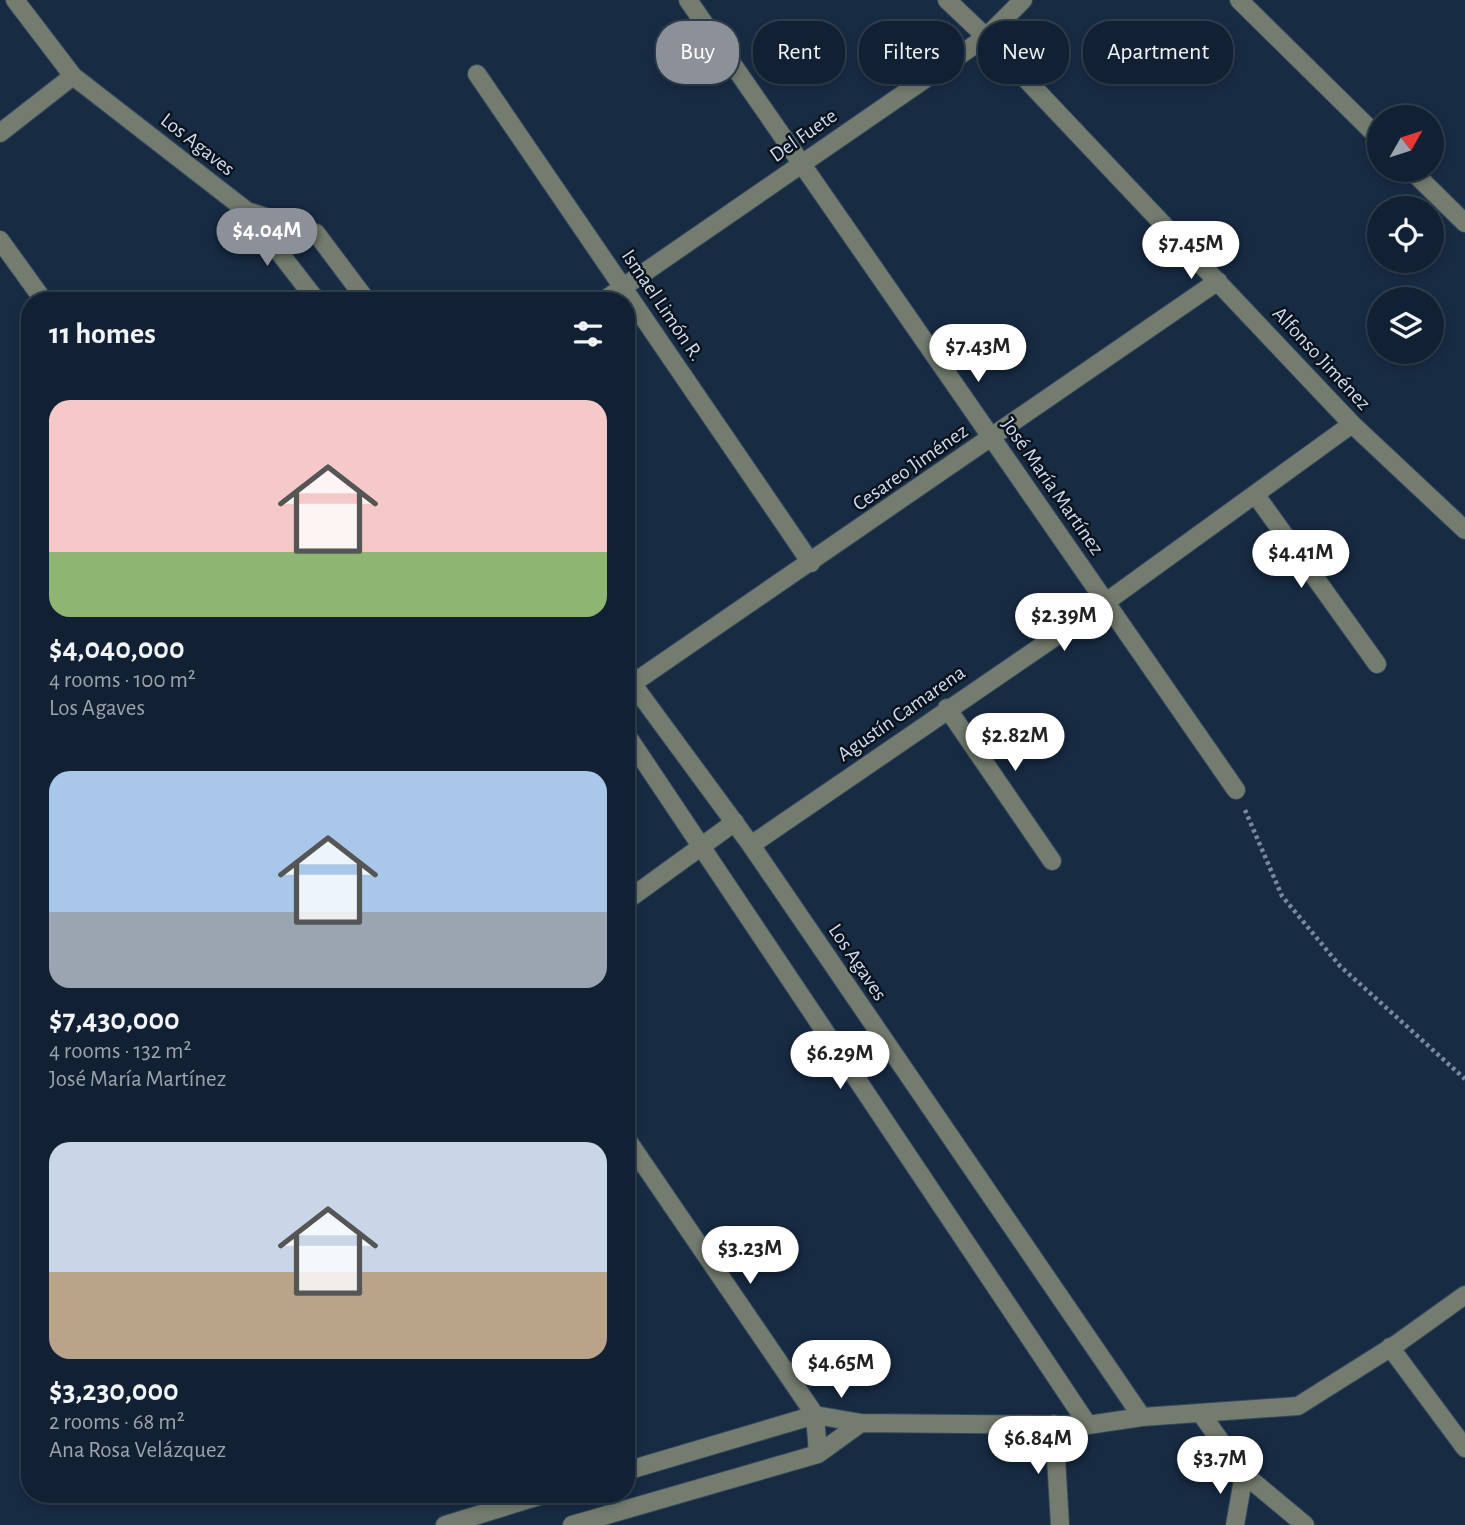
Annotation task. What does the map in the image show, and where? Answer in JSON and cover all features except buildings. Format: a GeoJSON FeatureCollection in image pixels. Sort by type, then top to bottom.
{"type":"FeatureCollection","features":[{"type":"Feature","properties":{"kind":"street","name":"Los Agaves"},"geometry":{"type":"LineString","coordinates":[[15,0],[73,76],[247,211],[316,233],[360,292]]}},
{"type":"Feature","properties":{"kind":"street","name":"José María Martínez"},"geometry":{"type":"LineString","coordinates":[[688,0],[1236,790]]}},
{"type":"Feature","properties":{"kind":"street","name":"Alfonso Jiménez"},"geometry":{"type":"LineString","coordinates":[[947,0],[978,29]]}},
{"type":"Feature","properties":{"kind":"street","name":"Del Fuete"},"geometry":{"type":"LineString","coordinates":[[1002,21],[1023,0]]}},
{"type":"Feature","properties":{"kind":"street"},"geometry":{"type":"LineString","coordinates":[[1239,0],[1367,126]]}},
{"type":"Feature","properties":{"kind":"street","name":"Del Fuete"},"geometry":{"type":"LineString","coordinates":[[616,292],[978,43]]}},
{"type":"Feature","properties":{"kind":"street","name":"Ismael Limón R."},"geometry":{"type":"LineString","coordinates":[[477,74],[626,292]]}},
{"type":"Feature","properties":{"kind":"street"},"geometry":{"type":"LineString","coordinates":[[0,133],[73,76]]}},
{"type":"Feature","properties":{"kind":"street","name":"Alfonso Jiménez"},"geometry":{"type":"LineString","coordinates":[[1031,84],[1352,424],[1465,530]]}},
{"type":"Feature","properties":{"kind":"street"},"geometry":{"type":"LineString","coordinates":[[1423,182],[1465,223]]}},
{"type":"Feature","properties":{"kind":"street"},"geometry":{"type":"LineString","coordinates":[[247,211],[310,292]]}},
{"type":"Feature","properties":{"kind":"street"},"geometry":{"type":"LineString","coordinates":[[0,240],[38,292]]}},
{"type":"Feature","properties":{"kind":"street","name":"Cesareo Jiménez"},"geometry":{"type":"LineString","coordinates":[[635,677],[811,563],[1218,281]]}},
{"type":"Feature","properties":{"kind":"street","name":"Ismael Limón R."},"geometry":{"type":"LineString","coordinates":[[635,305],[811,563]]}},
{"type":"Feature","properties":{"kind":"street","name":"Agustín Camarena"},"geometry":{"type":"LineString","coordinates":[[751,845],[947,708],[1106,602],[1352,424]]}},
{"type":"Feature","properties":{"kind":"street"},"geometry":{"type":"LineString","coordinates":[[1255,494],[1377,664]]}},
{"type":"Feature","properties":{"kind":"street","name":"Los Agaves"},"geometry":{"type":"LineString","coordinates":[[635,691],[735,822],[1142,1417]]}},
{"type":"Feature","properties":{"kind":"street"},"geometry":{"type":"LineString","coordinates":[[947,708],[1052,861]]}},
{"type":"Feature","properties":{"kind":"street"},"geometry":{"type":"LineString","coordinates":[[635,748],[1088,1425]]}},
{"type":"Feature","properties":{"kind":"street"},"geometry":{"type":"LineString","coordinates":[[635,895],[701,850],[735,822]]}},
{"type":"Feature","properties":{"kind":"street"},"geometry":{"type":"LineString","coordinates":[[635,1151],[815,1415],[818,1454]]}},
{"type":"Feature","properties":{"kind":"street"},"geometry":{"type":"LineString","coordinates":[[635,1468],[815,1415],[861,1423],[1088,1425],[1142,1417],[1202,1415],[1298,1406],[1390,1348],[1465,1295]]}},
{"type":"Feature","properties":{"kind":"street"},"geometry":{"type":"LineString","coordinates":[[1390,1348],[1465,1448]]}},
{"type":"Feature","properties":{"kind":"street"},"geometry":{"type":"LineString","coordinates":[[1202,1415],[1244,1474],[1305,1525]]}},
{"type":"Feature","properties":{"kind":"street"},"geometry":{"type":"LineString","coordinates":[[572,1525],[818,1454],[861,1423]]}},
{"type":"Feature","properties":{"kind":"street"},"geometry":{"type":"LineString","coordinates":[[1054,1424],[1060,1525]]}},
{"type":"Feature","properties":{"kind":"street"},"geometry":{"type":"LineString","coordinates":[[1235,1525],[1244,1474]]}},
{"type":"Feature","properties":{"kind":"street"},"geometry":{"type":"LineString","coordinates":[[445,1525],[517,1503]]}},
{"type":"Feature","properties":{"kind":"path"},"geometry":{"type":"LineString","coordinates":[[1236,790],[1282,896],[1340,966],[1465,1079]]}}]}
